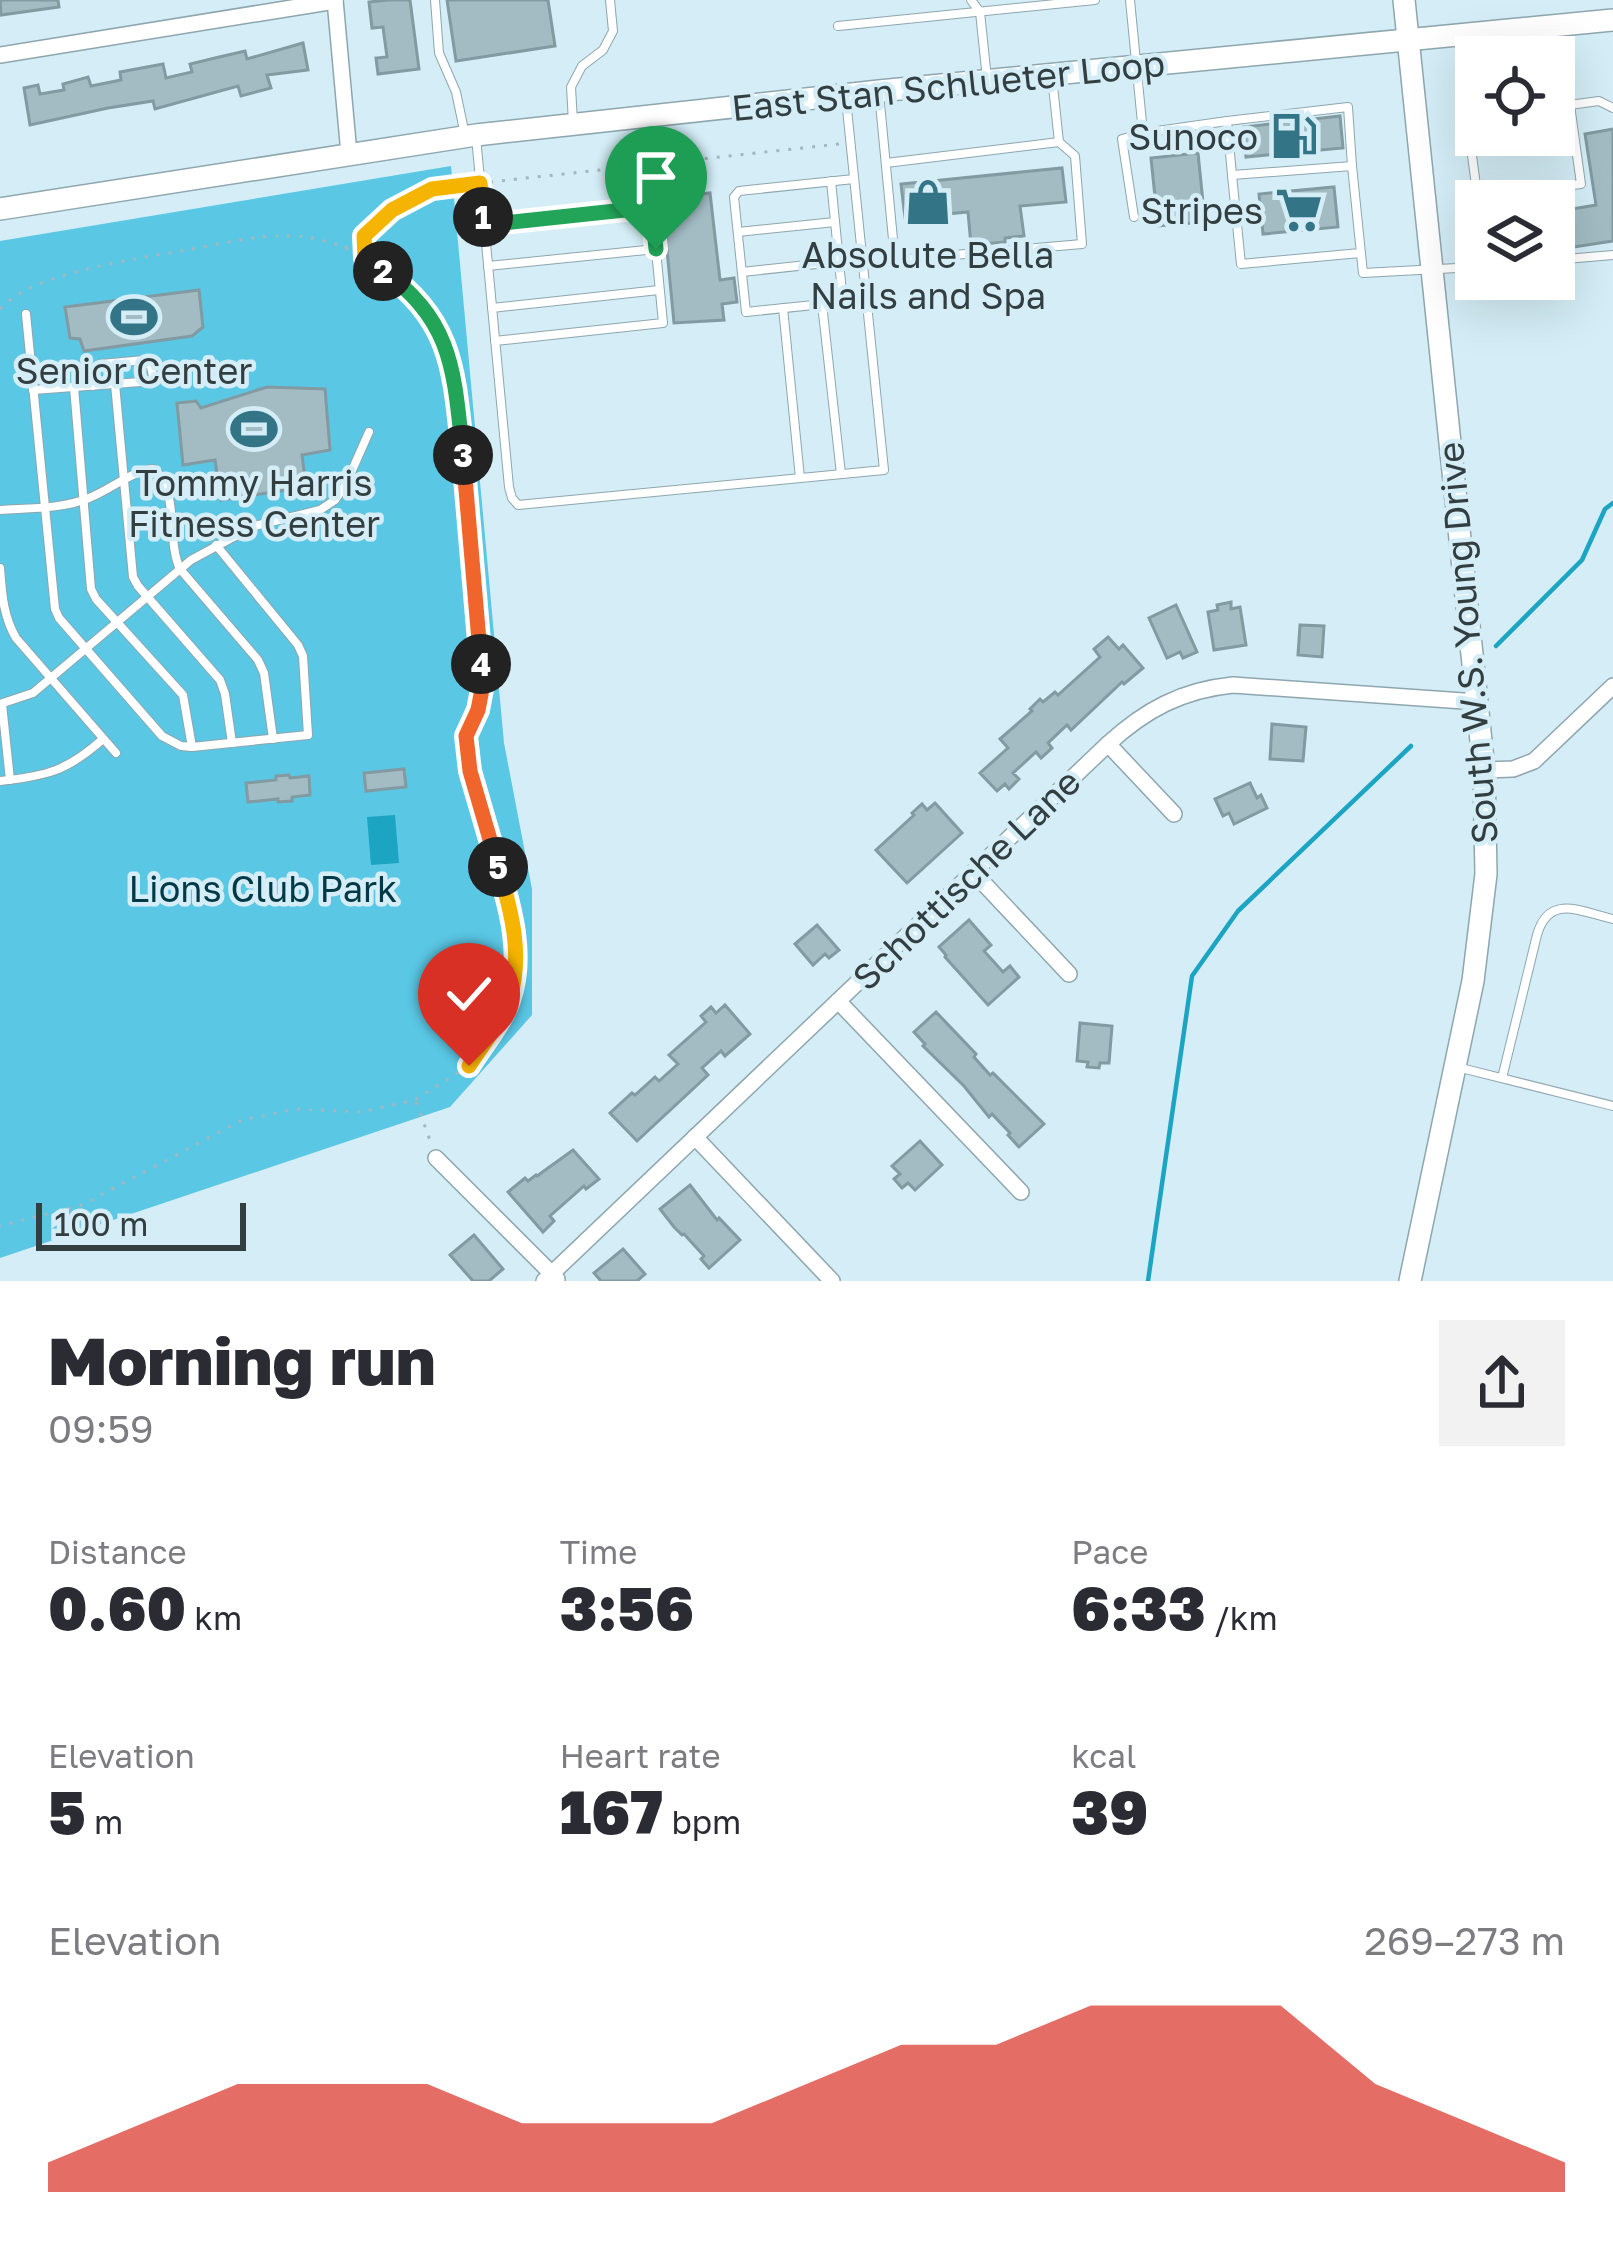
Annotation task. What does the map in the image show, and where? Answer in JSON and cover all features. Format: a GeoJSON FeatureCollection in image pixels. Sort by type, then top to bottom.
{"type":"FeatureCollection","features":[{"type":"Feature","properties":{"kind":"main road","name":"South W.S. Young Drive"},"geometry":{"type":"LineString","coordinates":[[1404,0],[1478,702],[1486,874],[1473,981],[1410,1281]]}},
{"type":"Feature","properties":{"kind":"main road","name":"East Stan Schlueter Loop"},"geometry":{"type":"LineString","coordinates":[[0,209],[470,136],[1613,20]]}},
{"type":"Feature","properties":{"kind":"street"},"geometry":{"type":"LineString","coordinates":[[0,55],[335,1],[349,154]]}},
{"type":"Feature","properties":{"kind":"street","name":"Schottische Lane"},"geometry":{"type":"LineString","coordinates":[[552,1279],[1108,744],[1164,702],[1213,687],[1252,686],[1478,702]]}},
{"type":"Feature","properties":{"kind":"street"},"geometry":{"type":"LineString","coordinates":[[1484,770],[1513,769],[1534,761],[1613,686]]}},
{"type":"Feature","properties":{"kind":"street"},"geometry":{"type":"LineString","coordinates":[[1108,744],[1174,814]]}},
{"type":"Feature","properties":{"kind":"street"},"geometry":{"type":"LineString","coordinates":[[973,872],[1070,974]]}},
{"type":"Feature","properties":{"kind":"street"},"geometry":{"type":"LineString","coordinates":[[838,1001],[1021,1192]]}},
{"type":"Feature","properties":{"kind":"street"},"geometry":{"type":"LineString","coordinates":[[695,1137],[832,1281]]}},
{"type":"Feature","properties":{"kind":"street"},"geometry":{"type":"LineString","coordinates":[[436,1158],[552,1279]]}},
{"type":"Feature","properties":{"kind":"lane"},"geometry":{"type":"LineString","coordinates":[[435,0],[439,53],[470,136],[480,183],[509,487],[518,505],[884,470],[846,95]]}},
{"type":"Feature","properties":{"kind":"lane"},"geometry":{"type":"LineString","coordinates":[[573,124],[571,87],[582,66],[603,50],[614,31],[610,0]]}},
{"type":"Feature","properties":{"kind":"lane"},"geometry":{"type":"LineString","coordinates":[[971,0],[980,12],[987,81]]}},
{"type":"Feature","properties":{"kind":"lane"},"geometry":{"type":"LineString","coordinates":[[980,12],[988,0]]}},
{"type":"Feature","properties":{"kind":"lane"},"geometry":{"type":"LineString","coordinates":[[838,26],[1095,0]]}},
{"type":"Feature","properties":{"kind":"lane"},"geometry":{"type":"LineString","coordinates":[[1130,0],[1143,133]]}},
{"type":"Feature","properties":{"kind":"lane"},"geometry":{"type":"LineString","coordinates":[[879,91],[896,260],[1082,244],[1075,156],[1059,142],[1052,74]]}},
{"type":"Feature","properties":{"kind":"lane"},"geometry":{"type":"LineString","coordinates":[[1575,104],[1599,101],[1613,108]]}},
{"type":"Feature","properties":{"kind":"lane"},"geometry":{"type":"LineString","coordinates":[[1134,217],[1122,139],[1348,107],[1363,273],[1455,268]]}},
{"type":"Feature","properties":{"kind":"lane"},"geometry":{"type":"LineString","coordinates":[[1227,121],[1241,264],[1360,253]]}},
{"type":"Feature","properties":{"kind":"lane"},"geometry":{"type":"LineString","coordinates":[[1575,141],[1581,184],[1575,185]]}},
{"type":"Feature","properties":{"kind":"lane"},"geometry":{"type":"LineString","coordinates":[[886,163],[1059,142]]}},
{"type":"Feature","properties":{"kind":"lane"},"geometry":{"type":"LineString","coordinates":[[1232,175],[1352,166]]}},
{"type":"Feature","properties":{"kind":"lane"},"geometry":{"type":"LineString","coordinates":[[831,181],[843,302],[746,312],[734,197],[739,191],[854,178]]}},
{"type":"Feature","properties":{"kind":"lane"},"geometry":{"type":"LineString","coordinates":[[484,225],[634,209],[653,219],[656,249],[662,323],[495,341]]}},
{"type":"Feature","properties":{"kind":"lane"},"geometry":{"type":"LineString","coordinates":[[738,232],[835,222]]}},
{"type":"Feature","properties":{"kind":"lane"},"geometry":{"type":"LineString","coordinates":[[488,266],[656,249]]}},
{"type":"Feature","properties":{"kind":"lane"},"geometry":{"type":"LineString","coordinates":[[1575,258],[1613,255]]}},
{"type":"Feature","properties":{"kind":"lane"},"geometry":{"type":"LineString","coordinates":[[742,272],[862,260]]}},
{"type":"Feature","properties":{"kind":"lane"},"geometry":{"type":"LineString","coordinates":[[492,308],[659,290]]}},
{"type":"Feature","properties":{"kind":"lane"},"geometry":{"type":"LineString","coordinates":[[822,304],[841,474]]}},
{"type":"Feature","properties":{"kind":"lane"},"geometry":{"type":"LineString","coordinates":[[783,308],[800,478]]}},
{"type":"Feature","properties":{"kind":"lane"},"geometry":{"type":"LineString","coordinates":[[26,314],[55,609],[162,736],[181,746],[308,735],[303,656],[293,636],[216,545]]}},
{"type":"Feature","properties":{"kind":"lane"},"geometry":{"type":"LineString","coordinates":[[33,390],[93,386],[154,381],[145,360],[101,364],[92,370],[93,386]]}},
{"type":"Feature","properties":{"kind":"lane"},"geometry":{"type":"LineString","coordinates":[[115,384],[134,577],[220,680],[232,743]]}},
{"type":"Feature","properties":{"kind":"lane"},"geometry":{"type":"LineString","coordinates":[[74,387],[91,589],[183,695],[192,747]]}},
{"type":"Feature","properties":{"kind":"lane"},"geometry":{"type":"LineString","coordinates":[[103,739],[59,770],[5,780],[1,704],[34,693],[180,569],[216,545],[254,526],[320,510],[335,500],[369,432]]}},
{"type":"Feature","properties":{"kind":"lane"},"geometry":{"type":"LineString","coordinates":[[0,510],[85,500],[138,471],[153,469],[161,474],[167,485],[174,557],[258,660],[265,673],[273,739]]}},
{"type":"Feature","properties":{"kind":"lane"},"geometry":{"type":"LineString","coordinates":[[0,568],[8,624],[16,638],[116,753]]}},
{"type":"Feature","properties":{"kind":"lane"},"geometry":{"type":"LineString","coordinates":[[1502,1078],[1546,914],[1565,908],[1613,919]]}},
{"type":"Feature","properties":{"kind":"lane"},"geometry":{"type":"LineString","coordinates":[[1455,1066],[1613,1106]]}},
{"type":"Feature","properties":{"kind":"path"},"geometry":{"type":"LineString","coordinates":[[343,249],[392,210],[432,189],[851,142]]}},
{"type":"Feature","properties":{"kind":"path"},"geometry":{"type":"LineString","coordinates":[[0,309],[12,297],[93,266],[268,236],[316,238],[365,258],[407,287],[436,326],[453,364],[483,684],[466,736],[470,771],[513,918],[514,964],[509,1002],[469,1066],[416,1100],[361,1112],[297,1109],[242,1120],[82,1205],[0,1226]]}},
{"type":"Feature","properties":{"kind":"path"},"geometry":{"type":"LineString","coordinates":[[364,236],[365,258]]}},
{"type":"Feature","properties":{"kind":"path"},"geometry":{"type":"LineString","coordinates":[[416,1100],[436,1158]]}},
{"type":"Feature","properties":{"kind":"green space","name":"Lions Club Park"},"geometry":{"type":"Polygon","coordinates":[[[451,166],[504,743],[532,889],[532,1015],[450,1107],[0,1258],[0,241],[451,166]]]}},
{"type":"Feature","properties":{"kind":"shaded area"},"geometry":{"type":"Polygon","coordinates":[[[395,815],[399,863],[371,865],[367,817],[395,815]]]}},
{"type":"Feature","properties":{"kind":"building"},"geometry":{"type":"Polygon","coordinates":[[[0,0],[58,0],[59,7],[1,15],[0,0]]]}},
{"type":"Feature","properties":{"kind":"building"},"geometry":{"type":"Polygon","coordinates":[[[410,0],[419,69],[378,74],[376,58],[387,57],[383,27],[372,28],[369,2],[410,0]]]}},
{"type":"Feature","properties":{"kind":"building"},"geometry":{"type":"Polygon","coordinates":[[[447,0],[548,0],[555,46],[456,61],[447,0]]]}},
{"type":"Feature","properties":{"kind":"building"},"geometry":{"type":"Polygon","coordinates":[[[303,43],[308,70],[267,75],[271,88],[241,96],[238,86],[155,109],[153,101],[30,125],[24,88],[38,85],[40,94],[64,90],[63,84],[88,77],[91,86],[121,80],[120,72],[163,64],[166,78],[192,72],[190,64],[245,51],[247,59],[303,43]]]}},
{"type":"Feature","properties":{"kind":"building","name":"Sunoco"},"geometry":{"type":"Polygon","coordinates":[[[1340,116],[1343,148],[1246,157],[1244,127],[1340,116]]]}},
{"type":"Feature","properties":{"kind":"building"},"geometry":{"type":"Polygon","coordinates":[[[1613,129],[1613,241],[1575,247],[1575,208],[1596,205],[1585,134],[1613,129]]]}},
{"type":"Feature","properties":{"kind":"building"},"geometry":{"type":"Polygon","coordinates":[[[1198,153],[1205,222],[1158,226],[1151,158],[1198,153]]]}},
{"type":"Feature","properties":{"kind":"building"},"geometry":{"type":"Polygon","coordinates":[[[1062,168],[1066,202],[1020,206],[1024,236],[971,245],[968,212],[905,218],[901,184],[1062,168]]]}},
{"type":"Feature","properties":{"kind":"building","name":"Stripes"},"geometry":{"type":"Polygon","coordinates":[[[1334,187],[1338,227],[1263,234],[1259,194],[1334,187]]]}},
{"type":"Feature","properties":{"kind":"building"},"geometry":{"type":"Polygon","coordinates":[[[710,193],[720,280],[734,278],[737,302],[722,304],[724,320],[674,323],[662,198],[710,193]]]}},
{"type":"Feature","properties":{"kind":"building","name":"Senior Center"},"geometry":{"type":"Polygon","coordinates":[[[199,290],[203,327],[192,336],[84,351],[80,339],[70,338],[65,307],[199,290]]]}},
{"type":"Feature","properties":{"kind":"building","name":"Tommy Harris Fitness Center"},"geometry":{"type":"Polygon","coordinates":[[[267,387],[325,389],[330,450],[302,455],[306,487],[221,500],[215,460],[183,465],[177,403],[196,401],[201,408],[267,387]]]}},
{"type":"Feature","properties":{"kind":"building"},"geometry":{"type":"Polygon","coordinates":[[[1231,602],[1231,609],[1240,607],[1246,645],[1214,650],[1208,612],[1231,602]]]}},
{"type":"Feature","properties":{"kind":"building"},"geometry":{"type":"Polygon","coordinates":[[[1176,605],[1197,652],[1167,658],[1149,618],[1176,605]]]}},
{"type":"Feature","properties":{"kind":"building"},"geometry":{"type":"Polygon","coordinates":[[[1300,625],[1324,626],[1322,657],[1298,655],[1300,625]]]}},
{"type":"Feature","properties":{"kind":"building"},"geometry":{"type":"Polygon","coordinates":[[[1108,637],[1119,649],[1123,645],[1143,668],[1071,730],[1067,725],[1048,743],[1052,748],[1041,758],[1036,752],[1013,773],[1019,779],[1009,789],[1005,784],[997,791],[980,773],[1008,748],[1000,739],[1040,699],[1058,695],[1100,657],[1094,649],[1108,637]]]}},
{"type":"Feature","properties":{"kind":"building"},"geometry":{"type":"Polygon","coordinates":[[[1272,724],[1306,727],[1303,761],[1270,759],[1272,724]]]}},
{"type":"Feature","properties":{"kind":"building"},"geometry":{"type":"Polygon","coordinates":[[[404,769],[406,787],[366,791],[364,773],[404,769]]]}},
{"type":"Feature","properties":{"kind":"building"},"geometry":{"type":"Polygon","coordinates":[[[309,776],[310,795],[292,797],[292,801],[248,802],[246,783],[309,776]]]}},
{"type":"Feature","properties":{"kind":"building"},"geometry":{"type":"Polygon","coordinates":[[[1250,783],[1267,808],[1234,824],[1229,813],[1223,816],[1215,799],[1250,783]]]}},
{"type":"Feature","properties":{"kind":"building"},"geometry":{"type":"Polygon","coordinates":[[[935,803],[962,833],[907,883],[876,850],[922,804],[927,810],[935,803]]]}},
{"type":"Feature","properties":{"kind":"building"},"geometry":{"type":"Polygon","coordinates":[[[969,920],[991,945],[984,951],[1003,972],[1010,966],[1019,977],[988,1005],[939,947],[969,920]]]}},
{"type":"Feature","properties":{"kind":"building"},"geometry":{"type":"Polygon","coordinates":[[[817,925],[839,950],[813,965],[795,944],[817,925]]]}},
{"type":"Feature","properties":{"kind":"building"},"geometry":{"type":"Polygon","coordinates":[[[725,1005],[750,1034],[702,1068],[708,1075],[637,1141],[610,1113],[678,1064],[669,1055],[706,1022],[701,1016],[711,1007],[716,1013],[725,1005]]]}},
{"type":"Feature","properties":{"kind":"building"},"geometry":{"type":"Polygon","coordinates":[[[936,1012],[990,1075],[1044,1124],[1019,1147],[914,1032],[936,1012]]]}},
{"type":"Feature","properties":{"kind":"building"},"geometry":{"type":"Polygon","coordinates":[[[1080,1023],[1112,1026],[1109,1063],[1100,1063],[1099,1068],[1077,1061],[1080,1023]]]}},
{"type":"Feature","properties":{"kind":"building"},"geometry":{"type":"Polygon","coordinates":[[[920,1141],[942,1165],[915,1190],[908,1183],[902,1188],[894,1179],[900,1174],[892,1166],[920,1141]]]}},
{"type":"Feature","properties":{"kind":"building"},"geometry":{"type":"Polygon","coordinates":[[[573,1150],[599,1179],[550,1216],[554,1221],[543,1232],[508,1192],[573,1150]]]}},
{"type":"Feature","properties":{"kind":"building"},"geometry":{"type":"Polygon","coordinates":[[[690,1185],[740,1240],[709,1268],[701,1259],[704,1256],[660,1209],[690,1185]]]}},
{"type":"Feature","properties":{"kind":"building"},"geometry":{"type":"Polygon","coordinates":[[[474,1235],[503,1269],[489,1281],[473,1281],[450,1255],[474,1235]]]}},
{"type":"Feature","properties":{"kind":"building"},"geometry":{"type":"Polygon","coordinates":[[[623,1249],[645,1274],[637,1281],[601,1281],[594,1273],[623,1249]]]}},
{"type":"Feature","properties":{"kind":"waterway"},"geometry":{"type":"LineString","coordinates":[[1496,646],[1582,560],[1605,509],[1613,503]]}},
{"type":"Feature","properties":{"kind":"waterway"},"geometry":{"type":"LineString","coordinates":[[1148,1281],[1192,976],[1238,911],[1411,746]]}},
{"type":"Feature","properties":{"kind":"place","name":"Sunoco"},"geometry":{"type":"Point","coordinates":[1294,136]}},
{"type":"Feature","properties":{"kind":"place","name":"Absolute Bella Nails and Spa"},"geometry":{"type":"Point","coordinates":[928,202]}},
{"type":"Feature","properties":{"kind":"place","name":"Stripes"},"geometry":{"type":"Point","coordinates":[1299,210]}},
{"type":"Feature","properties":{"kind":"place","name":"Senior Center"},"geometry":{"type":"Point","coordinates":[134,317]}},
{"type":"Feature","properties":{"kind":"place","name":"Tommy Harris Fitness Center"},"geometry":{"type":"Point","coordinates":[254,429]}},
{"type":"Feature","properties":{"kind":"route"},"geometry":{"type":"LineString","coordinates":[[469,1066],[509,1002],[513,918],[470,771],[466,736],[483,684],[453,364],[436,326],[407,287],[365,258],[364,236],[392,210],[432,189],[480,183],[484,225],[634,209],[653,219],[656,249]]}}]}
